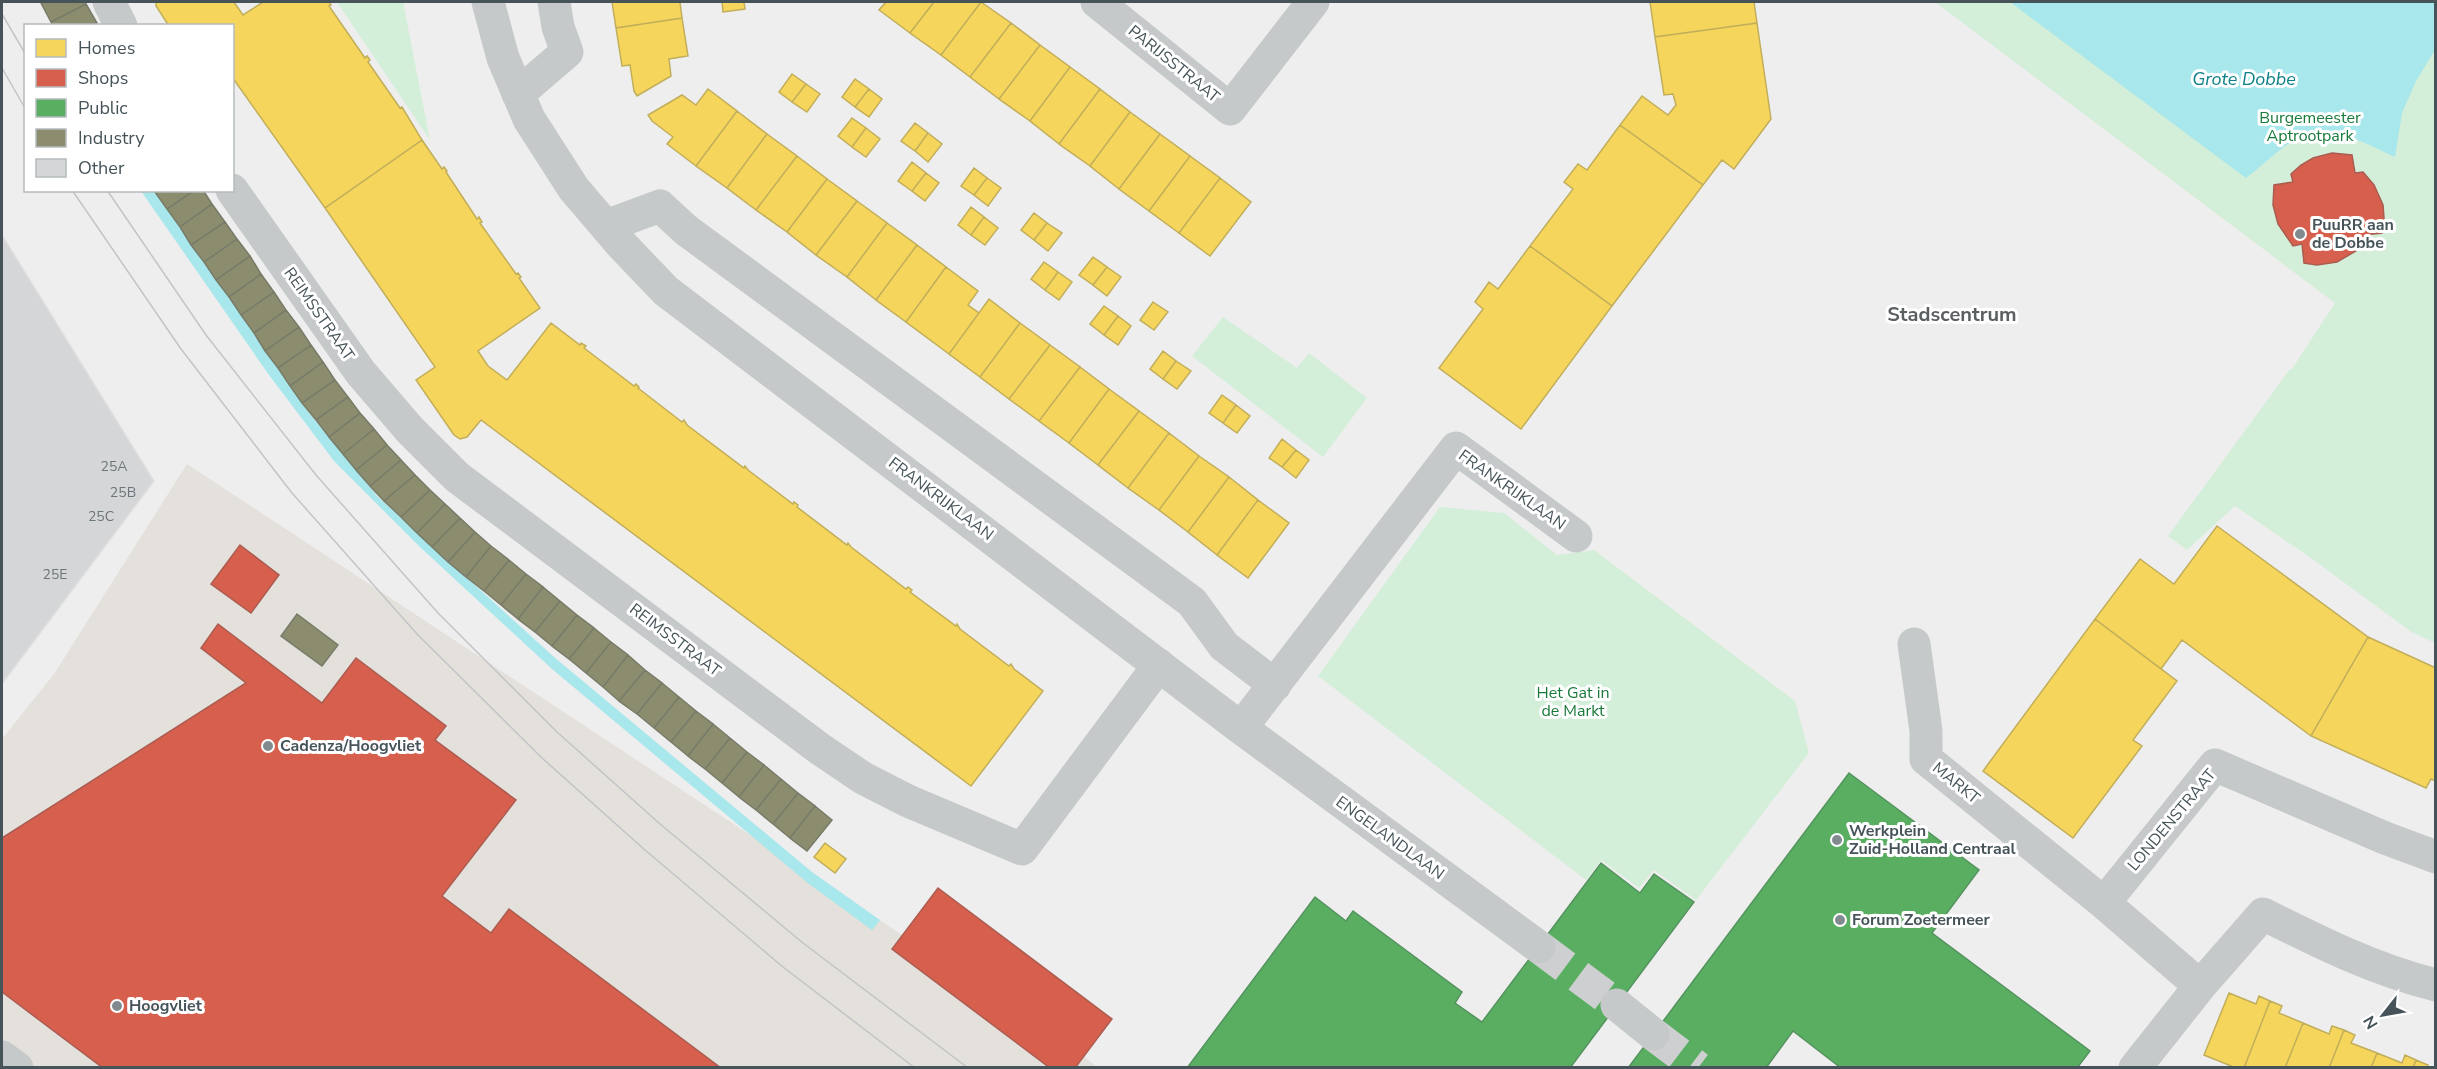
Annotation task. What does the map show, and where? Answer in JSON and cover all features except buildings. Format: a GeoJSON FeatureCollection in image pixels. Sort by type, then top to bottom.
{"type":"FeatureCollection","features":[{"type":"Feature","properties":{"kind":"street"},"geometry":{"type":"LineString","coordinates":[[109,2],[120,24]]}},
{"type":"Feature","properties":{"kind":"street","name":"FRANKRIJKLAAN"},"geometry":{"type":"LineString","coordinates":[[488,2],[503,58],[529,119],[574,189],[666,291],[1241,728],[1456,448],[1576,536]]}},
{"type":"Feature","properties":{"kind":"street"},"geometry":{"type":"LineString","coordinates":[[518,94],[567,51],[558,27],[554,2]]}},
{"type":"Feature","properties":{"kind":"street","name":"PARIJSSTRAAT"},"geometry":{"type":"LineString","coordinates":[[1097,2],[1230,109],[1313,2]]}},
{"type":"Feature","properties":{"kind":"street","name":"REIMSSTRAAT"},"geometry":{"type":"LineString","coordinates":[[233,192],[361,373],[410,430],[458,477],[810,741],[863,778],[908,801],[1022,849],[1159,665]]}},
{"type":"Feature","properties":{"kind":"street"},"geometry":{"type":"LineString","coordinates":[[606,226],[660,206],[686,230],[1192,602],[1224,646],[1275,685]]}},
{"type":"Feature","properties":{"kind":"street","name":"MARKT"},"geometry":{"type":"LineString","coordinates":[[1914,644],[1926,731],[1926,759],[2104,903]]}},
{"type":"Feature","properties":{"kind":"street","name":"ENGELANDLAAN"},"geometry":{"type":"LineString","coordinates":[[1241,728],[1539,947]]}},
{"type":"Feature","properties":{"kind":"street","name":"LONDENSTRAAT"},"geometry":{"type":"LineString","coordinates":[[2104,903],[2215,765],[2385,838],[2436,856]]}},
{"type":"Feature","properties":{"kind":"street"},"geometry":{"type":"LineString","coordinates":[[2104,903],[2200,986]]}},
{"type":"Feature","properties":{"kind":"street"},"geometry":{"type":"LineString","coordinates":[[2135,1068],[2200,986],[2263,914],[2333,949],[2409,978],[2436,985]]}},
{"type":"Feature","properties":{"kind":"street"},"geometry":{"type":"LineString","coordinates":[[1617,1005],[1653,1034]]}},
{"type":"Feature","properties":{"kind":"street"},"geometry":{"type":"LineString","coordinates":[[2,1057],[17,1068]]}},
{"type":"Feature","properties":{"kind":"shaded area"},"geometry":{"type":"Polygon","coordinates":[[[187,464],[1074,1048],[1097,1067],[2,1068],[2,739],[54,674],[187,464]]]}},
{"type":"Feature","properties":{"kind":"green space"},"geometry":{"type":"Polygon","coordinates":[[[337,2],[403,2],[430,140],[337,2]]]}},
{"type":"Feature","properties":{"kind":"green space","name":"Burgemeester Aptrootpark"},"geometry":{"type":"Polygon","coordinates":[[[1935,2],[2435,2],[2435,643],[2410,631],[2311,558],[2235,506],[2187,550],[2168,536],[2292,369],[2335,303],[1935,2]]]}},
{"type":"Feature","properties":{"kind":"green space"},"geometry":{"type":"Polygon","coordinates":[[[1223,317],[1297,368],[1309,353],[1367,398],[1323,457],[1192,356],[1223,317]]]}},
{"type":"Feature","properties":{"kind":"green space","name":"Het Gat in de Markt"},"geometry":{"type":"Polygon","coordinates":[[[1440,507],[1504,513],[1557,555],[1594,550],[1795,701],[1809,753],[1696,900],[1654,870],[1639,888],[1601,860],[1586,880],[1318,676],[1440,507]]]}},
{"type":"Feature","properties":{"kind":"water","name":"Grote Dobbe"},"geometry":{"type":"Polygon","coordinates":[[[2010,2],[2435,2],[2435,50],[2416,81],[2402,113],[2395,157],[2347,136],[2322,131],[2309,132],[2291,141],[2246,178],[2010,2]]]}},
{"type":"Feature","properties":{"kind":"water"},"geometry":{"type":"Polygon","coordinates":[[[142,192],[156,192],[309,413],[378,497],[554,657],[812,872],[880,920],[872,930],[809,884],[552,669],[420,547],[334,461],[269,375],[142,192]]]}},
{"type":"Feature","properties":{"kind":"tunnel"},"geometry":{"type":"LineString","coordinates":[[1539,947],[1617,1005]]}},
{"type":"Feature","properties":{"kind":"tunnel"},"geometry":{"type":"LineString","coordinates":[[1653,1034],[1698,1068]]}},
{"type":"Feature","properties":{"kind":"tram line"},"geometry":{"type":"LineString","coordinates":[[2,14],[24,52]]}},
{"type":"Feature","properties":{"kind":"tram line"},"geometry":{"type":"LineString","coordinates":[[2,68],[24,106]]}},
{"type":"Feature","properties":{"kind":"tram line"},"geometry":{"type":"LineString","coordinates":[[73,192],[181,349],[292,493],[417,634],[542,758],[645,850],[783,967],[915,1068]]}},
{"type":"Feature","properties":{"kind":"tram line"},"geometry":{"type":"LineString","coordinates":[[108,192],[206,335],[316,475],[438,613],[557,732],[660,824],[803,943],[968,1068]]}},
{"type":"Feature","properties":{"kind":"place","name":"PuuRR aan de Dobbe"},"geometry":{"type":"Point","coordinates":[2300,234]}},
{"type":"Feature","properties":{"kind":"place","name":"Cadenza/Hoogvliet"},"geometry":{"type":"Point","coordinates":[268,746]}},
{"type":"Feature","properties":{"kind":"place","name":"Werkplein Zuid-Holland Centraal"},"geometry":{"type":"Point","coordinates":[1837,840]}},
{"type":"Feature","properties":{"kind":"place","name":"Forum Zoetermeer"},"geometry":{"type":"Point","coordinates":[1840,920]}},
{"type":"Feature","properties":{"kind":"place","name":"Hoogvliet"},"geometry":{"type":"Point","coordinates":[117,1006]}},
{"type":"Feature","properties":{"kind":"district","name":"Stadscentrum"},"geometry":{"type":"Point","coordinates":[1952,314]}}]}
